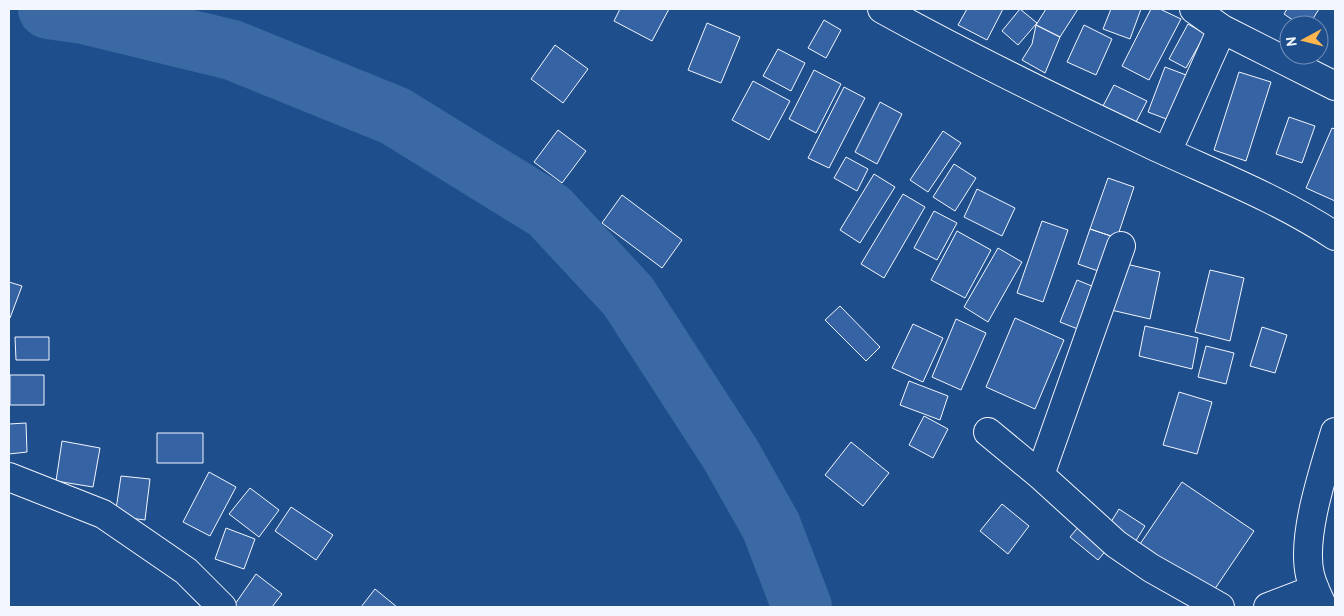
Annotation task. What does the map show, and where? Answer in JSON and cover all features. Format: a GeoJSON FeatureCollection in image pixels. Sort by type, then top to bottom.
{"type":"FeatureCollection","features":[{"type":"Feature","properties":{"kind":"street"},"geometry":{"type":"LineString","coordinates":[[882,9],[935,39],[1048,96],[1293,211],[1335,236]]}},
{"type":"Feature","properties":{"kind":"street"},"geometry":{"type":"LineString","coordinates":[[1194,9],[1222,29],[1335,86]]}},
{"type":"Feature","properties":{"kind":"street"},"geometry":{"type":"LineString","coordinates":[[1167,152],[1222,29]]}},
{"type":"Feature","properties":{"kind":"street"},"geometry":{"type":"LineString","coordinates":[[1040,475],[1121,246]]}},
{"type":"Feature","properties":{"kind":"street"},"geometry":{"type":"LineString","coordinates":[[988,432],[1040,475],[1116,544],[1150,568],[1220,607]]}},
{"type":"Feature","properties":{"kind":"street"},"geometry":{"type":"LineString","coordinates":[[1268,607],[1319,598],[1310,574],[1308,557],[1312,524],[1335,432]]}},
{"type":"Feature","properties":{"kind":"street"},"geometry":{"type":"LineString","coordinates":[[9,477],[103,514],[186,571],[222,607]]}},
{"type":"Feature","properties":{"kind":"building"},"geometry":{"type":"Polygon","coordinates":[[[620,9],[669,9],[652,41],[614,21],[620,9]]]}},
{"type":"Feature","properties":{"kind":"building"},"geometry":{"type":"Polygon","coordinates":[[[967,9],[1003,9],[987,40],[958,25],[967,9]]]}},
{"type":"Feature","properties":{"kind":"building"},"geometry":{"type":"Polygon","coordinates":[[[1020,9],[1037,23],[1018,45],[1002,31],[1020,9]]]}},
{"type":"Feature","properties":{"kind":"building"},"geometry":{"type":"Polygon","coordinates":[[[1046,9],[1078,9],[1060,37],[1036,25],[1046,9]]]}},
{"type":"Feature","properties":{"kind":"building"},"geometry":{"type":"Polygon","coordinates":[[[1111,9],[1141,9],[1130,39],[1103,29],[1111,9]]]}},
{"type":"Feature","properties":{"kind":"building"},"geometry":{"type":"Polygon","coordinates":[[[1151,9],[1160,9],[1181,19],[1149,80],[1122,66],[1151,9]]]}},
{"type":"Feature","properties":{"kind":"building"},"geometry":{"type":"Polygon","coordinates":[[[1287,9],[1319,9],[1315,15],[1284,14],[1287,9]]]}},
{"type":"Feature","properties":{"kind":"building"},"geometry":{"type":"Polygon","coordinates":[[[824,20],[841,30],[826,58],[808,48],[824,20]]]}},
{"type":"Feature","properties":{"kind":"building"},"geometry":{"type":"Polygon","coordinates":[[[707,23],[740,37],[721,83],[688,70],[707,23]]]}},
{"type":"Feature","properties":{"kind":"building"},"geometry":{"type":"Polygon","coordinates":[[[1188,24],[1205,34],[1186,68],[1169,59],[1188,24]]]}},
{"type":"Feature","properties":{"kind":"building"},"geometry":{"type":"Polygon","coordinates":[[[1036,25],[1060,37],[1045,73],[1022,60],[1032,44],[1036,25]]]}},
{"type":"Feature","properties":{"kind":"building"},"geometry":{"type":"Polygon","coordinates":[[[1084,25],[1112,39],[1096,75],[1067,62],[1084,25]]]}},
{"type":"Feature","properties":{"kind":"building"},"geometry":{"type":"Polygon","coordinates":[[[555,45],[588,69],[563,103],[531,79],[555,45]]]}},
{"type":"Feature","properties":{"kind":"building"},"geometry":{"type":"Polygon","coordinates":[[[778,49],[805,63],[791,91],[763,76],[778,49]]]}},
{"type":"Feature","properties":{"kind":"building"},"geometry":{"type":"Polygon","coordinates":[[[1165,67],[1194,78],[1177,123],[1148,112],[1165,67]]]}},
{"type":"Feature","properties":{"kind":"building"},"geometry":{"type":"Polygon","coordinates":[[[814,70],[841,84],[816,133],[789,119],[814,70]]]}},
{"type":"Feature","properties":{"kind":"building"},"geometry":{"type":"Polygon","coordinates":[[[1239,72],[1271,82],[1246,161],[1214,150],[1239,72]]]}},
{"type":"Feature","properties":{"kind":"building"},"geometry":{"type":"Polygon","coordinates":[[[753,81],[790,101],[769,140],[732,120],[753,81]]]}},
{"type":"Feature","properties":{"kind":"building"},"geometry":{"type":"Polygon","coordinates":[[[1114,85],[1147,101],[1136,122],[1103,106],[1114,85]]]}},
{"type":"Feature","properties":{"kind":"building"},"geometry":{"type":"Polygon","coordinates":[[[844,87],[865,98],[829,168],[808,158],[844,87]]]}},
{"type":"Feature","properties":{"kind":"building"},"geometry":{"type":"Polygon","coordinates":[[[880,102],[902,114],[877,164],[855,152],[880,102]]]}},
{"type":"Feature","properties":{"kind":"building"},"geometry":{"type":"Polygon","coordinates":[[[1289,117],[1315,126],[1302,163],[1276,154],[1289,117]]]}},
{"type":"Feature","properties":{"kind":"building"},"geometry":{"type":"Polygon","coordinates":[[[1332,128],[1335,129],[1335,201],[1306,188],[1332,128]]]}},
{"type":"Feature","properties":{"kind":"building"},"geometry":{"type":"Polygon","coordinates":[[[558,130],[586,151],[562,183],[534,162],[558,130]]]}},
{"type":"Feature","properties":{"kind":"building"},"geometry":{"type":"Polygon","coordinates":[[[943,131],[961,143],[928,192],[910,180],[943,131]]]}},
{"type":"Feature","properties":{"kind":"building"},"geometry":{"type":"Polygon","coordinates":[[[846,157],[868,169],[857,191],[834,178],[846,157]]]}},
{"type":"Feature","properties":{"kind":"building"},"geometry":{"type":"Polygon","coordinates":[[[954,164],[976,178],[955,211],[933,197],[954,164]]]}},
{"type":"Feature","properties":{"kind":"building"},"geometry":{"type":"Polygon","coordinates":[[[874,174],[895,187],[860,243],[840,230],[874,174]]]}},
{"type":"Feature","properties":{"kind":"building"},"geometry":{"type":"Polygon","coordinates":[[[1108,178],[1134,187],[1117,238],[1090,229],[1108,178]]]}},
{"type":"Feature","properties":{"kind":"building"},"geometry":{"type":"Polygon","coordinates":[[[977,189],[1015,208],[1002,236],[964,217],[977,189]]]}},
{"type":"Feature","properties":{"kind":"building"},"geometry":{"type":"Polygon","coordinates":[[[903,194],[925,207],[884,278],[861,264],[903,194]]]}},
{"type":"Feature","properties":{"kind":"building"},"geometry":{"type":"Polygon","coordinates":[[[622,195],[682,240],[662,268],[602,223],[622,195]]]}},
{"type":"Feature","properties":{"kind":"building"},"geometry":{"type":"Polygon","coordinates":[[[934,211],[957,223],[937,260],[914,248],[934,211]]]}},
{"type":"Feature","properties":{"kind":"building"},"geometry":{"type":"Polygon","coordinates":[[[1042,221],[1068,230],[1043,302],[1017,293],[1042,221]]]}},
{"type":"Feature","properties":{"kind":"building"},"geometry":{"type":"Polygon","coordinates":[[[1090,229],[1117,238],[1104,273],[1078,264],[1090,229]]]}},
{"type":"Feature","properties":{"kind":"building"},"geometry":{"type":"Polygon","coordinates":[[[957,231],[991,250],[965,298],[931,280],[957,231]]]}},
{"type":"Feature","properties":{"kind":"building"},"geometry":{"type":"Polygon","coordinates":[[[998,248],[1022,262],[988,322],[964,307],[998,248]]]}},
{"type":"Feature","properties":{"kind":"building"},"geometry":{"type":"Polygon","coordinates":[[[1122,263],[1160,272],[1150,319],[1111,310],[1122,263]]]}},
{"type":"Feature","properties":{"kind":"building"},"geometry":{"type":"Polygon","coordinates":[[[1210,270],[1244,278],[1230,341],[1195,332],[1210,270]]]}},
{"type":"Feature","properties":{"kind":"building"},"geometry":{"type":"Polygon","coordinates":[[[1077,280],[1104,291],[1088,333],[1060,322],[1077,280]]]}},
{"type":"Feature","properties":{"kind":"building"},"geometry":{"type":"Polygon","coordinates":[[[9,282],[22,286],[10,318],[9,317],[9,282]]]}},
{"type":"Feature","properties":{"kind":"building"},"geometry":{"type":"Polygon","coordinates":[[[840,306],[880,347],[866,361],[825,320],[840,306]]]}},
{"type":"Feature","properties":{"kind":"building"},"geometry":{"type":"Polygon","coordinates":[[[1015,318],[1064,340],[1035,409],[986,387],[1015,318]]]}},
{"type":"Feature","properties":{"kind":"building"},"geometry":{"type":"Polygon","coordinates":[[[956,319],[986,333],[961,390],[932,377],[956,319]]]}},
{"type":"Feature","properties":{"kind":"building"},"geometry":{"type":"Polygon","coordinates":[[[913,324],[943,338],[923,382],[892,368],[913,324]]]}},
{"type":"Feature","properties":{"kind":"building"},"geometry":{"type":"Polygon","coordinates":[[[1145,326],[1198,338],[1192,369],[1139,356],[1145,326]]]}},
{"type":"Feature","properties":{"kind":"building"},"geometry":{"type":"Polygon","coordinates":[[[1262,327],[1287,335],[1275,373],[1250,366],[1262,327]]]}},
{"type":"Feature","properties":{"kind":"building"},"geometry":{"type":"Polygon","coordinates":[[[15,337],[49,337],[49,360],[16,360],[15,337]]]}},
{"type":"Feature","properties":{"kind":"building"},"geometry":{"type":"Polygon","coordinates":[[[1206,346],[1234,353],[1226,384],[1198,377],[1206,346]]]}},
{"type":"Feature","properties":{"kind":"building"},"geometry":{"type":"Polygon","coordinates":[[[10,375],[44,375],[44,405],[10,405],[10,375]]]}},
{"type":"Feature","properties":{"kind":"building"},"geometry":{"type":"Polygon","coordinates":[[[909,381],[948,396],[940,420],[900,405],[909,381]]]}},
{"type":"Feature","properties":{"kind":"building"},"geometry":{"type":"Polygon","coordinates":[[[1179,392],[1212,402],[1197,454],[1163,445],[1179,392]]]}},
{"type":"Feature","properties":{"kind":"building"},"geometry":{"type":"Polygon","coordinates":[[[924,416],[948,429],[933,458],[909,445],[924,416]]]}},
{"type":"Feature","properties":{"kind":"building"},"geometry":{"type":"Polygon","coordinates":[[[26,423],[27,452],[9,454],[9,424],[26,423]]]}},
{"type":"Feature","properties":{"kind":"building"},"geometry":{"type":"Polygon","coordinates":[[[157,433],[203,433],[203,463],[157,463],[157,433]]]}},
{"type":"Feature","properties":{"kind":"building"},"geometry":{"type":"Polygon","coordinates":[[[62,441],[100,448],[93,487],[56,481],[62,441]]]}},
{"type":"Feature","properties":{"kind":"building"},"geometry":{"type":"Polygon","coordinates":[[[851,442],[889,473],[863,506],[825,475],[851,442]]]}},
{"type":"Feature","properties":{"kind":"building"},"geometry":{"type":"Polygon","coordinates":[[[209,472],[236,487],[210,536],[183,522],[209,472]]]}},
{"type":"Feature","properties":{"kind":"building"},"geometry":{"type":"Polygon","coordinates":[[[121,476],[150,479],[145,520],[115,516],[121,476]]]}},
{"type":"Feature","properties":{"kind":"building"},"geometry":{"type":"Polygon","coordinates":[[[1182,482],[1254,531],[1210,596],[1138,547],[1182,482]]]}},
{"type":"Feature","properties":{"kind":"building"},"geometry":{"type":"Polygon","coordinates":[[[250,488],[279,510],[259,537],[229,514],[250,488]]]}},
{"type":"Feature","properties":{"kind":"building"},"geometry":{"type":"Polygon","coordinates":[[[1002,504],[1029,526],[1008,554],[980,531],[1002,504]]]}},
{"type":"Feature","properties":{"kind":"building"},"geometry":{"type":"Polygon","coordinates":[[[291,507],[333,535],[316,560],[275,531],[291,507]]]}},
{"type":"Feature","properties":{"kind":"building"},"geometry":{"type":"Polygon","coordinates":[[[1119,509],[1145,526],[1132,547],[1106,530],[1119,509]]]}},
{"type":"Feature","properties":{"kind":"building"},"geometry":{"type":"Polygon","coordinates":[[[1085,519],[1113,542],[1098,560],[1070,537],[1085,519]]]}},
{"type":"Feature","properties":{"kind":"building"},"geometry":{"type":"Polygon","coordinates":[[[226,528],[255,539],[244,569],[215,559],[226,528]]]}},
{"type":"Feature","properties":{"kind":"building"},"geometry":{"type":"Polygon","coordinates":[[[256,574],[282,594],[272,607],[233,607],[256,574]]]}},
{"type":"Feature","properties":{"kind":"building"},"geometry":{"type":"Polygon","coordinates":[[[375,589],[397,607],[361,607],[375,589]]]}},
{"type":"Feature","properties":{"kind":"waterway"},"geometry":{"type":"LineString","coordinates":[[48,9],[84,14],[232,50],[395,116],[549,211],[628,296],[731,455],[771,526],[802,607]]}}]}
